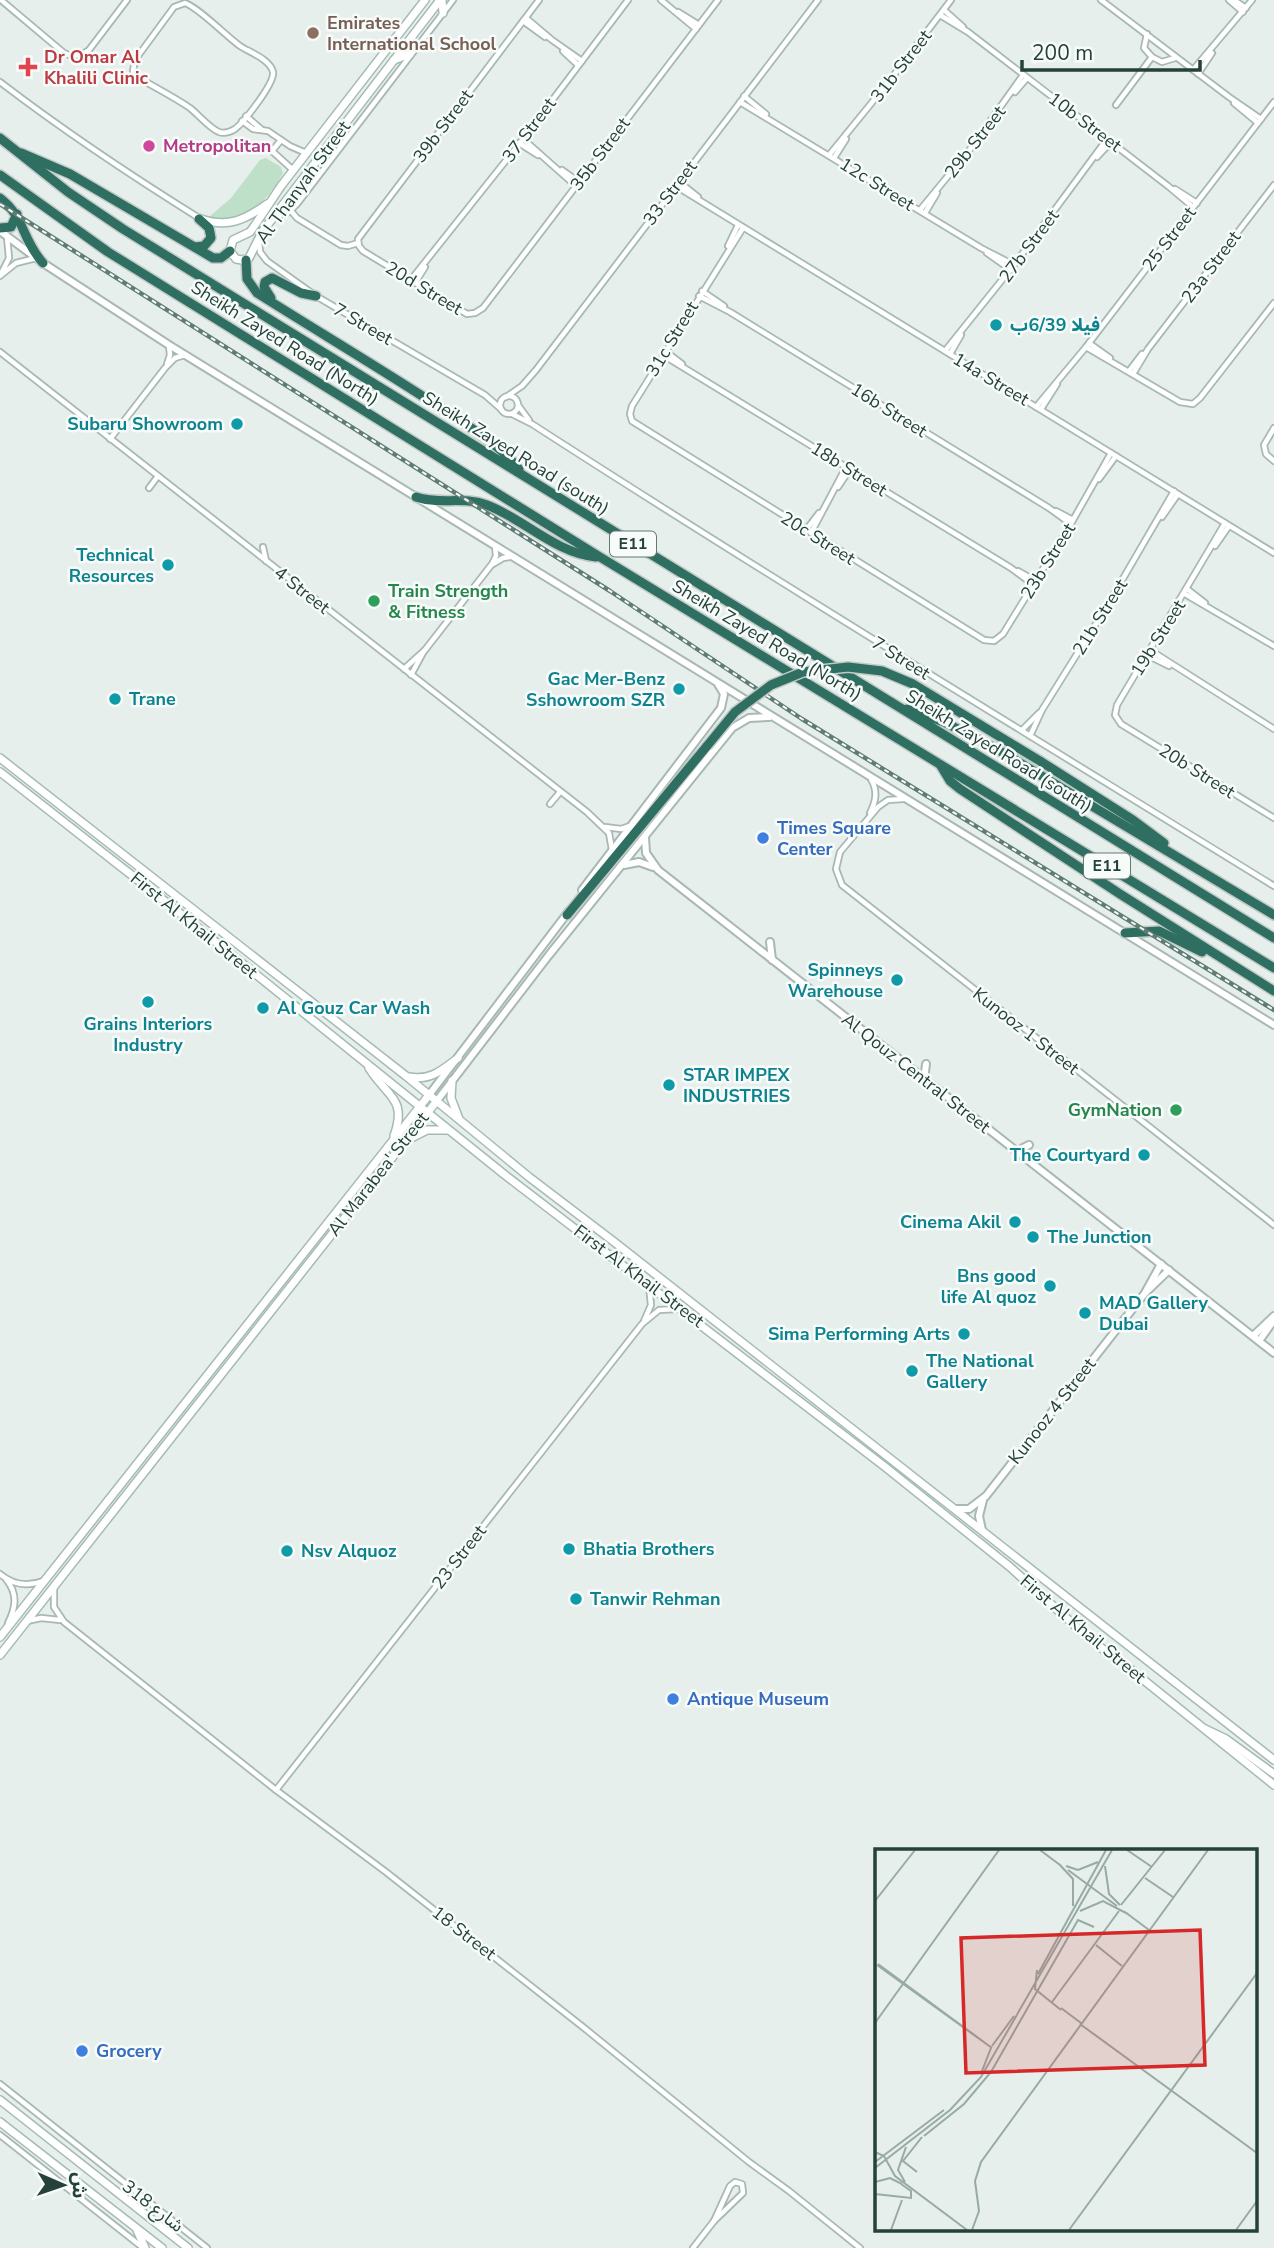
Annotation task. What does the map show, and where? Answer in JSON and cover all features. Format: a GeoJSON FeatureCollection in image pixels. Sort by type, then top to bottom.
{"type":"FeatureCollection","features":[{"type":"Feature","properties":{"kind":"highway","name":"Sheikh Zayed Road (south)"},"geometry":{"type":"LineString","coordinates":[[0,138],[122,229],[1274,939]]}},
{"type":"Feature","properties":{"kind":"highway"},"geometry":{"type":"LineString","coordinates":[[16,152],[70,174],[216,258],[224,257],[230,251]]}},
{"type":"Feature","properties":{"kind":"highway","name":"Sheikh Zayed Road (North)"},"geometry":{"type":"LineString","coordinates":[[0,175],[108,252],[600,557],[1274,968]]}},
{"type":"Feature","properties":{"kind":"highway"},"geometry":{"type":"LineString","coordinates":[[0,198],[17,214],[30,248],[40,260]]}},
{"type":"Feature","properties":{"kind":"highway"},"geometry":{"type":"LineString","coordinates":[[0,229],[11,227],[17,214]]}},
{"type":"Feature","properties":{"kind":"highway"},"geometry":{"type":"LineString","coordinates":[[194,247],[204,246],[211,238],[209,228],[199,219]]}},
{"type":"Feature","properties":{"kind":"highway"},"geometry":{"type":"LineString","coordinates":[[246,260],[247,279],[253,289],[490,441],[524,477]]}},
{"type":"Feature","properties":{"kind":"highway"},"geometry":{"type":"LineString","coordinates":[[280,306],[264,290],[264,284],[270,278],[278,279],[299,292],[316,296]]}},
{"type":"Feature","properties":{"kind":"highway"},"geometry":{"type":"LineString","coordinates":[[416,497],[439,502],[466,500],[486,505],[572,551],[600,557]]}},
{"type":"Feature","properties":{"kind":"highway"},"geometry":{"type":"LineString","coordinates":[[566,915],[735,712],[771,685],[803,672],[848,667],[882,671],[914,684],[1133,820],[1181,858]]}},
{"type":"Feature","properties":{"kind":"highway"},"geometry":{"type":"LineString","coordinates":[[898,707],[932,717],[975,738],[1274,915]]}},
{"type":"Feature","properties":{"kind":"highway"},"geometry":{"type":"LineString","coordinates":[[940,764],[946,776],[960,789],[1120,894],[1274,990]]}},
{"type":"Feature","properties":{"kind":"highway"},"geometry":{"type":"LineString","coordinates":[[1125,933],[1164,933],[1247,974]]}},
{"type":"Feature","properties":{"kind":"main road","name":"Al Thanyah Street"},"geometry":{"type":"LineString","coordinates":[[425,0],[294,170],[250,232],[233,240],[230,251],[236,259],[246,260],[252,254],[258,238],[441,0]]}},
{"type":"Feature","properties":{"kind":"main road"},"geometry":{"type":"LineString","coordinates":[[441,0],[443,13]]}},
{"type":"Feature","properties":{"kind":"main road"},"geometry":{"type":"LineString","coordinates":[[393,60],[411,54]]}},
{"type":"Feature","properties":{"kind":"main road"},"geometry":{"type":"LineString","coordinates":[[199,219],[214,223],[234,223],[247,218],[270,202]]}},
{"type":"Feature","properties":{"kind":"main road","name":"First Al Khail Street"},"geometry":{"type":"LineString","coordinates":[[0,758],[406,1076],[461,1123],[1272,1757]]}},
{"type":"Feature","properties":{"kind":"main road","name":"First Al Khail Street"},"geometry":{"type":"LineString","coordinates":[[0,772],[172,906],[450,1130],[1010,1567],[1091,1641],[1130,1669],[1274,1786]]}},
{"type":"Feature","properties":{"kind":"main road"},"geometry":{"type":"LineString","coordinates":[[406,1076],[421,1079],[431,1077],[458,1058]]}},
{"type":"Feature","properties":{"kind":"main road"},"geometry":{"type":"LineString","coordinates":[[368,1064],[398,1105],[399,1122],[391,1143]]}},
{"type":"Feature","properties":{"kind":"main road"},"geometry":{"type":"LineString","coordinates":[[452,1081],[451,1098],[461,1123]]}},
{"type":"Feature","properties":{"kind":"main road","name":"Al Marabea' Street"},"geometry":{"type":"LineString","coordinates":[[0,1637],[429,1096]]}},
{"type":"Feature","properties":{"kind":"main road","name":"Al Marabea' Street"},"geometry":{"type":"LineString","coordinates":[[0,1655],[436,1101]]}},
{"type":"Feature","properties":{"kind":"main road"},"geometry":{"type":"LineString","coordinates":[[404,1142],[427,1130],[450,1130]]}},
{"type":"Feature","properties":{"kind":"main road"},"geometry":{"type":"LineString","coordinates":[[1201,1728],[1226,1739],[1274,1774]]}},
{"type":"Feature","properties":{"kind":"main road"},"geometry":{"type":"LineString","coordinates":[[0,2100],[188,2248]]}},
{"type":"Feature","properties":{"kind":"main road"},"geometry":{"type":"LineString","coordinates":[[0,2122],[163,2248]]}},
{"type":"Feature","properties":{"kind":"main road"},"geometry":{"type":"LineString","coordinates":[[135,2227],[144,2248]]}},
{"type":"Feature","properties":{"kind":"street"},"geometry":{"type":"LineString","coordinates":[[1,0],[64,53],[77,56],[89,50],[127,0]]}},
{"type":"Feature","properties":{"kind":"street"},"geometry":{"type":"LineString","coordinates":[[274,217],[291,211],[453,0]]}},
{"type":"Feature","properties":{"kind":"street","name":"39b Street"},"geometry":{"type":"LineString","coordinates":[[358,243],[361,232],[539,0]]}},
{"type":"Feature","properties":{"kind":"street","name":"37 Street"},"geometry":{"type":"LineString","coordinates":[[412,282],[628,0]]}},
{"type":"Feature","properties":{"kind":"street"},"geometry":{"type":"LineString","coordinates":[[661,0],[697,27]]}},
{"type":"Feature","properties":{"kind":"street","name":"35b Street"},"geometry":{"type":"LineString","coordinates":[[482,308],[718,0]]}},
{"type":"Feature","properties":{"kind":"street","name":"33 Street"},"geometry":{"type":"LineString","coordinates":[[505,398],[522,386],[818,0]]}},
{"type":"Feature","properties":{"kind":"street","name":"31b Street"},"geometry":{"type":"LineString","coordinates":[[832,156],[951,0]]}},
{"type":"Feature","properties":{"kind":"street"},"geometry":{"type":"LineString","coordinates":[[1101,0],[1260,121]]}},
{"type":"Feature","properties":{"kind":"street"},"geometry":{"type":"LineString","coordinates":[[1232,0],[1245,10]]}},
{"type":"Feature","properties":{"kind":"street"},"geometry":{"type":"LineString","coordinates":[[1196,72],[1252,0]]}},
{"type":"Feature","properties":{"kind":"street"},"geometry":{"type":"LineString","coordinates":[[177,5],[190,5],[272,69],[273,78],[270,84],[244,118],[230,132],[219,132],[180,102],[135,74],[132,65],[135,60],[177,5]]}},
{"type":"Feature","properties":{"kind":"street","name":"10b Street"},"geometry":{"type":"LineString","coordinates":[[942,13],[1195,205]]}},
{"type":"Feature","properties":{"kind":"street"},"geometry":{"type":"LineString","coordinates":[[524,19],[580,63]]}},
{"type":"Feature","properties":{"kind":"street"},"geometry":{"type":"LineString","coordinates":[[1147,34],[1144,48],[1152,57],[1162,62],[1176,57]]}},
{"type":"Feature","properties":{"kind":"street"},"geometry":{"type":"LineString","coordinates":[[1116,105],[1152,57]]}},
{"type":"Feature","properties":{"kind":"street","name":"29b Street"},"geometry":{"type":"LineString","coordinates":[[923,212],[1025,76]]}},
{"type":"Feature","properties":{"kind":"street"},"geometry":{"type":"LineString","coordinates":[[0,82],[107,160],[199,219]]}},
{"type":"Feature","properties":{"kind":"street","name":"12c Street"},"geometry":{"type":"LineString","coordinates":[[742,99],[1013,268]]}},
{"type":"Feature","properties":{"kind":"street","name":"25 Street"},"geometry":{"type":"LineString","coordinates":[[1039,408],[1274,102]]}},
{"type":"Feature","properties":{"kind":"street"},"geometry":{"type":"LineString","coordinates":[[244,118],[252,128],[261,129],[307,153]]}},
{"type":"Feature","properties":{"kind":"street"},"geometry":{"type":"LineString","coordinates":[[281,140],[272,151],[294,170]]}},
{"type":"Feature","properties":{"kind":"street","name":"27b Street"},"geometry":{"type":"LineString","coordinates":[[947,352],[1109,140]]}},
{"type":"Feature","properties":{"kind":"street"},"geometry":{"type":"LineString","coordinates":[[521,141],[577,184]]}},
{"type":"Feature","properties":{"kind":"street","name":"14a Street"},"geometry":{"type":"LineString","coordinates":[[677,184],[1274,553]]}},
{"type":"Feature","properties":{"kind":"street","name":"23a Street"},"geometry":{"type":"LineString","coordinates":[[1131,372],[1274,185]]}},
{"type":"Feature","properties":{"kind":"street"},"geometry":{"type":"LineString","coordinates":[[291,211],[297,218],[341,245],[358,243]]}},
{"type":"Feature","properties":{"kind":"street","name":"31c Street"},"geometry":{"type":"LineString","coordinates":[[637,426],[631,417],[632,406],[741,226]]}},
{"type":"Feature","properties":{"kind":"street"},"geometry":{"type":"LineString","coordinates":[[0,229],[40,260],[184,355],[1274,1025]]}},
{"type":"Feature","properties":{"kind":"street"},"geometry":{"type":"LineString","coordinates":[[0,275],[9,258],[7,236]]}},
{"type":"Feature","properties":{"kind":"street","name":"7 Street"},"geometry":{"type":"LineString","coordinates":[[258,238],[264,259],[316,296],[485,395],[500,409]]}},
{"type":"Feature","properties":{"kind":"street","name":"20d Street"},"geometry":{"type":"LineString","coordinates":[[358,243],[366,253],[463,313],[475,313],[482,308]]}},
{"type":"Feature","properties":{"kind":"street"},"geometry":{"type":"LineString","coordinates":[[0,275],[19,261],[40,260]]}},
{"type":"Feature","properties":{"kind":"street","name":"16b Street"},"geometry":{"type":"LineString","coordinates":[[700,294],[1072,522]]}},
{"type":"Feature","properties":{"kind":"street"},"geometry":{"type":"LineString","coordinates":[[1088,345],[1180,402],[1189,404],[1198,401],[1274,303]]}},
{"type":"Feature","properties":{"kind":"street"},"geometry":{"type":"LineString","coordinates":[[165,368],[170,358],[169,345]]}},
{"type":"Feature","properties":{"kind":"street","name":"4 Street"},"geometry":{"type":"LineString","coordinates":[[0,352],[604,827]]}},
{"type":"Feature","properties":{"kind":"street","name":"18b Street"},"geometry":{"type":"LineString","coordinates":[[664,353],[1035,583]]}},
{"type":"Feature","properties":{"kind":"street"},"geometry":{"type":"LineString","coordinates":[[110,439],[165,368],[184,355]]}},
{"type":"Feature","properties":{"kind":"street","name":"33 Street"},"geometry":{"type":"LineString","coordinates":[[518,403],[522,386]]}},
{"type":"Feature","properties":{"kind":"street","name":"7 Street"},"geometry":{"type":"LineString","coordinates":[[485,395],[505,398]]}},
{"type":"Feature","properties":{"kind":"street"},"geometry":{"type":"LineString","coordinates":[[505,398],[514,398],[518,403],[517,410],[512,414],[500,409],[505,398]]}},
{"type":"Feature","properties":{"kind":"street","name":"7 Street"},"geometry":{"type":"LineString","coordinates":[[518,403],[532,424]]}},
{"type":"Feature","properties":{"kind":"street","name":"7 Street"},"geometry":{"type":"LineString","coordinates":[[512,414],[1274,887]]}},
{"type":"Feature","properties":{"kind":"street","name":"20c Street"},"geometry":{"type":"LineString","coordinates":[[637,426],[984,640],[1001,637]]}},
{"type":"Feature","properties":{"kind":"street"},"geometry":{"type":"LineString","coordinates":[[1274,428],[1266,437],[1264,449],[1274,461]]}},
{"type":"Feature","properties":{"kind":"street","name":"23b Street"},"geometry":{"type":"LineString","coordinates":[[1001,637],[1113,454]]}},
{"type":"Feature","properties":{"kind":"street"},"geometry":{"type":"LineString","coordinates":[[808,532],[848,468]]}},
{"type":"Feature","properties":{"kind":"street"},"geometry":{"type":"LineString","coordinates":[[149,488],[158,476]]}},
{"type":"Feature","properties":{"kind":"street","name":"21b Street"},"geometry":{"type":"LineString","coordinates":[[1030,736],[1042,710],[1176,493]]}},
{"type":"Feature","properties":{"kind":"street","name":"19b Street"},"geometry":{"type":"LineString","coordinates":[[1121,724],[1115,715],[1116,705],[1227,524]]}},
{"type":"Feature","properties":{"kind":"street"},"geometry":{"type":"LineString","coordinates":[[411,675],[425,650],[492,564],[496,556],[495,545]]}},
{"type":"Feature","properties":{"kind":"street"},"geometry":{"type":"LineString","coordinates":[[263,547],[266,562]]}},
{"type":"Feature","properties":{"kind":"street"},"geometry":{"type":"LineString","coordinates":[[492,564],[503,558],[514,557]]}},
{"type":"Feature","properties":{"kind":"street"},"geometry":{"type":"LineString","coordinates":[[1186,592],[1274,646]]}},
{"type":"Feature","properties":{"kind":"street"},"geometry":{"type":"LineString","coordinates":[[404,668],[425,650]]}},
{"type":"Feature","properties":{"kind":"street"},"geometry":{"type":"LineString","coordinates":[[1149,653],[1274,729]]}},
{"type":"Feature","properties":{"kind":"street"},"geometry":{"type":"LineString","coordinates":[[717,682],[724,698],[719,710]]}},
{"type":"Feature","properties":{"kind":"street"},"geometry":{"type":"LineString","coordinates":[[719,710],[725,709],[731,713],[734,719],[732,728]]}},
{"type":"Feature","properties":{"kind":"street","name":"Al Marabea' Street"},"geometry":{"type":"LineString","coordinates":[[429,1096],[566,915],[611,850],[719,710]]}},
{"type":"Feature","properties":{"kind":"street","name":"21b Street"},"geometry":{"type":"LineString","coordinates":[[1022,730],[1042,710]]}},
{"type":"Feature","properties":{"kind":"street"},"geometry":{"type":"LineString","coordinates":[[732,728],[749,718],[771,717]]}},
{"type":"Feature","properties":{"kind":"street","name":"20b Street"},"geometry":{"type":"LineString","coordinates":[[1121,724],[1274,818]]}},
{"type":"Feature","properties":{"kind":"street","name":"Al Marabea' Street"},"geometry":{"type":"LineString","coordinates":[[436,1101],[549,955],[732,728]]}},
{"type":"Feature","properties":{"kind":"street","name":"Kunooz 1 Street"},"geometry":{"type":"LineString","coordinates":[[866,774],[874,784],[876,797],[868,817]]}},
{"type":"Feature","properties":{"kind":"street"},"geometry":{"type":"LineString","coordinates":[[550,804],[560,792]]}},
{"type":"Feature","properties":{"kind":"street","name":"Kunooz 1 Street"},"geometry":{"type":"LineString","coordinates":[[907,799],[888,800],[868,817],[838,856],[836,874],[842,885],[1274,1225]]}},
{"type":"Feature","properties":{"kind":"street"},"geometry":{"type":"LineString","coordinates":[[604,827],[621,829],[630,826]]}},
{"type":"Feature","properties":{"kind":"street"},"geometry":{"type":"LineString","coordinates":[[604,827],[611,837],[611,850]]}},
{"type":"Feature","properties":{"kind":"street","name":"Al Qouz Central Street"},"geometry":{"type":"LineString","coordinates":[[645,837],[646,853],[658,870],[1274,1353]]}},
{"type":"Feature","properties":{"kind":"street"},"geometry":{"type":"LineString","coordinates":[[620,868],[635,861],[658,870]]}},
{"type":"Feature","properties":{"kind":"street"},"geometry":{"type":"LineString","coordinates":[[770,942],[772,961]]}},
{"type":"Feature","properties":{"kind":"street"},"geometry":{"type":"LineString","coordinates":[[925,1080],[926,1064]]}},
{"type":"Feature","properties":{"kind":"street"},"geometry":{"type":"LineString","coordinates":[[1020,1153],[1023,1147],[1029,1145]]}},
{"type":"Feature","properties":{"kind":"street","name":"Kunooz 4 Street"},"geometry":{"type":"LineString","coordinates":[[1145,1293],[1161,1264]]}},
{"type":"Feature","properties":{"kind":"street","name":"Kunooz 4 Street"},"geometry":{"type":"LineString","coordinates":[[953,1509],[970,1509],[986,1496],[1145,1293],[1169,1270]]}},
{"type":"Feature","properties":{"kind":"street","name":"23 Street"},"geometry":{"type":"LineString","coordinates":[[276,1790],[642,1324],[651,1306],[648,1283]]}},
{"type":"Feature","properties":{"kind":"street","name":"23 Street"},"geometry":{"type":"LineString","coordinates":[[642,1324],[659,1310],[682,1309]]}},
{"type":"Feature","properties":{"kind":"street"},"geometry":{"type":"LineString","coordinates":[[1252,1336],[1274,1318]]}},
{"type":"Feature","properties":{"kind":"street"},"geometry":{"type":"LineString","coordinates":[[1259,1341],[1274,1318]]}},
{"type":"Feature","properties":{"kind":"street"},"geometry":{"type":"LineString","coordinates":[[982,1531],[979,1516],[986,1496]]}},
{"type":"Feature","properties":{"kind":"street"},"geometry":{"type":"LineString","coordinates":[[0,1574],[13,1589],[15,1604],[0,1637]]}},
{"type":"Feature","properties":{"kind":"street"},"geometry":{"type":"LineString","coordinates":[[6,1579],[26,1585],[47,1578]]}},
{"type":"Feature","properties":{"kind":"street"},"geometry":{"type":"LineString","coordinates":[[55,1584],[54,1607],[64,1622]]}},
{"type":"Feature","properties":{"kind":"street"},"geometry":{"type":"LineString","coordinates":[[25,1622],[46,1618],[64,1622]]}},
{"type":"Feature","properties":{"kind":"street","name":"18 Street"},"geometry":{"type":"LineString","coordinates":[[64,1622],[276,1790],[386,1872],[860,2248]]}},
{"type":"Feature","properties":{"kind":"street","name":"شارع 318"},"geometry":{"type":"LineString","coordinates":[[0,2084],[208,2248]]}},
{"type":"Feature","properties":{"kind":"street"},"geometry":{"type":"LineString","coordinates":[[0,2135],[144,2248]]}},
{"type":"Feature","properties":{"kind":"street"},"geometry":{"type":"LineString","coordinates":[[693,2248],[714,2221],[743,2193],[742,2184],[735,2182],[730,2186],[714,2221]]}},
{"type":"Feature","properties":{"kind":"green space"},"geometry":{"type":"Polygon","coordinates":[[[266,158],[281,167],[283,173],[262,202],[243,216],[233,219],[210,216],[231,198],[260,160],[266,158]]]}},
{"type":"Feature","properties":{"kind":"railway"},"geometry":{"type":"LineString","coordinates":[[0,204],[610,591],[802,719],[1274,1010]]}},
{"type":"Feature","properties":{"kind":"place","name":"Emirates International School"},"geometry":{"type":"Point","coordinates":[313,33]}},
{"type":"Feature","properties":{"kind":"place","name":"Dr Omar Al Khalili Clinic"},"geometry":{"type":"Point","coordinates":[28,67]}},
{"type":"Feature","properties":{"kind":"place","name":"Metropolitan"},"geometry":{"type":"Point","coordinates":[149,146]}},
{"type":"Feature","properties":{"kind":"place","name":"فيلا 6/39ب"},"geometry":{"type":"Point","coordinates":[996,325]}},
{"type":"Feature","properties":{"kind":"place","name":"Subaru Showroom"},"geometry":{"type":"Point","coordinates":[237,424]}},
{"type":"Feature","properties":{"kind":"place","name":"Technical Resources"},"geometry":{"type":"Point","coordinates":[168,565]}},
{"type":"Feature","properties":{"kind":"place","name":"Train Strength & Fitness"},"geometry":{"type":"Point","coordinates":[374,601]}},
{"type":"Feature","properties":{"kind":"place","name":"Gac Mer-Benz Sshowroom SZR"},"geometry":{"type":"Point","coordinates":[679,689]}},
{"type":"Feature","properties":{"kind":"place","name":"Trane"},"geometry":{"type":"Point","coordinates":[115,699]}},
{"type":"Feature","properties":{"kind":"place","name":"Times Square Center"},"geometry":{"type":"Point","coordinates":[763,838]}},
{"type":"Feature","properties":{"kind":"place","name":"Spinneys Warehouse"},"geometry":{"type":"Point","coordinates":[897,980]}},
{"type":"Feature","properties":{"kind":"place","name":"Grains Interiors Industry"},"geometry":{"type":"Point","coordinates":[148,1002]}},
{"type":"Feature","properties":{"kind":"place","name":"Al Gouz Car Wash"},"geometry":{"type":"Point","coordinates":[263,1008]}},
{"type":"Feature","properties":{"kind":"place","name":"STAR IMPEX INDUSTRIES"},"geometry":{"type":"Point","coordinates":[669,1085]}},
{"type":"Feature","properties":{"kind":"place","name":"GymNation"},"geometry":{"type":"Point","coordinates":[1176,1110]}},
{"type":"Feature","properties":{"kind":"place","name":"The Courtyard"},"geometry":{"type":"Point","coordinates":[1144,1155]}},
{"type":"Feature","properties":{"kind":"place","name":"Cinema Akil"},"geometry":{"type":"Point","coordinates":[1015,1222]}},
{"type":"Feature","properties":{"kind":"place","name":"The Junction"},"geometry":{"type":"Point","coordinates":[1033,1237]}},
{"type":"Feature","properties":{"kind":"place","name":"Bns good life Al quoz"},"geometry":{"type":"Point","coordinates":[1050,1286]}},
{"type":"Feature","properties":{"kind":"place","name":"MAD Gallery Dubai"},"geometry":{"type":"Point","coordinates":[1085,1313]}},
{"type":"Feature","properties":{"kind":"place","name":"Sima Performing Arts"},"geometry":{"type":"Point","coordinates":[964,1334]}},
{"type":"Feature","properties":{"kind":"place","name":"The National Gallery"},"geometry":{"type":"Point","coordinates":[912,1371]}},
{"type":"Feature","properties":{"kind":"place","name":"Bhatia Brothers"},"geometry":{"type":"Point","coordinates":[569,1549]}},
{"type":"Feature","properties":{"kind":"place","name":"Nsv Alquoz"},"geometry":{"type":"Point","coordinates":[287,1551]}},
{"type":"Feature","properties":{"kind":"place","name":"Tanwir Rehman"},"geometry":{"type":"Point","coordinates":[576,1599]}},
{"type":"Feature","properties":{"kind":"place","name":"Antique Museum"},"geometry":{"type":"Point","coordinates":[673,1699]}},
{"type":"Feature","properties":{"kind":"place","name":"Grocery"},"geometry":{"type":"Point","coordinates":[82,2051]}}]}
